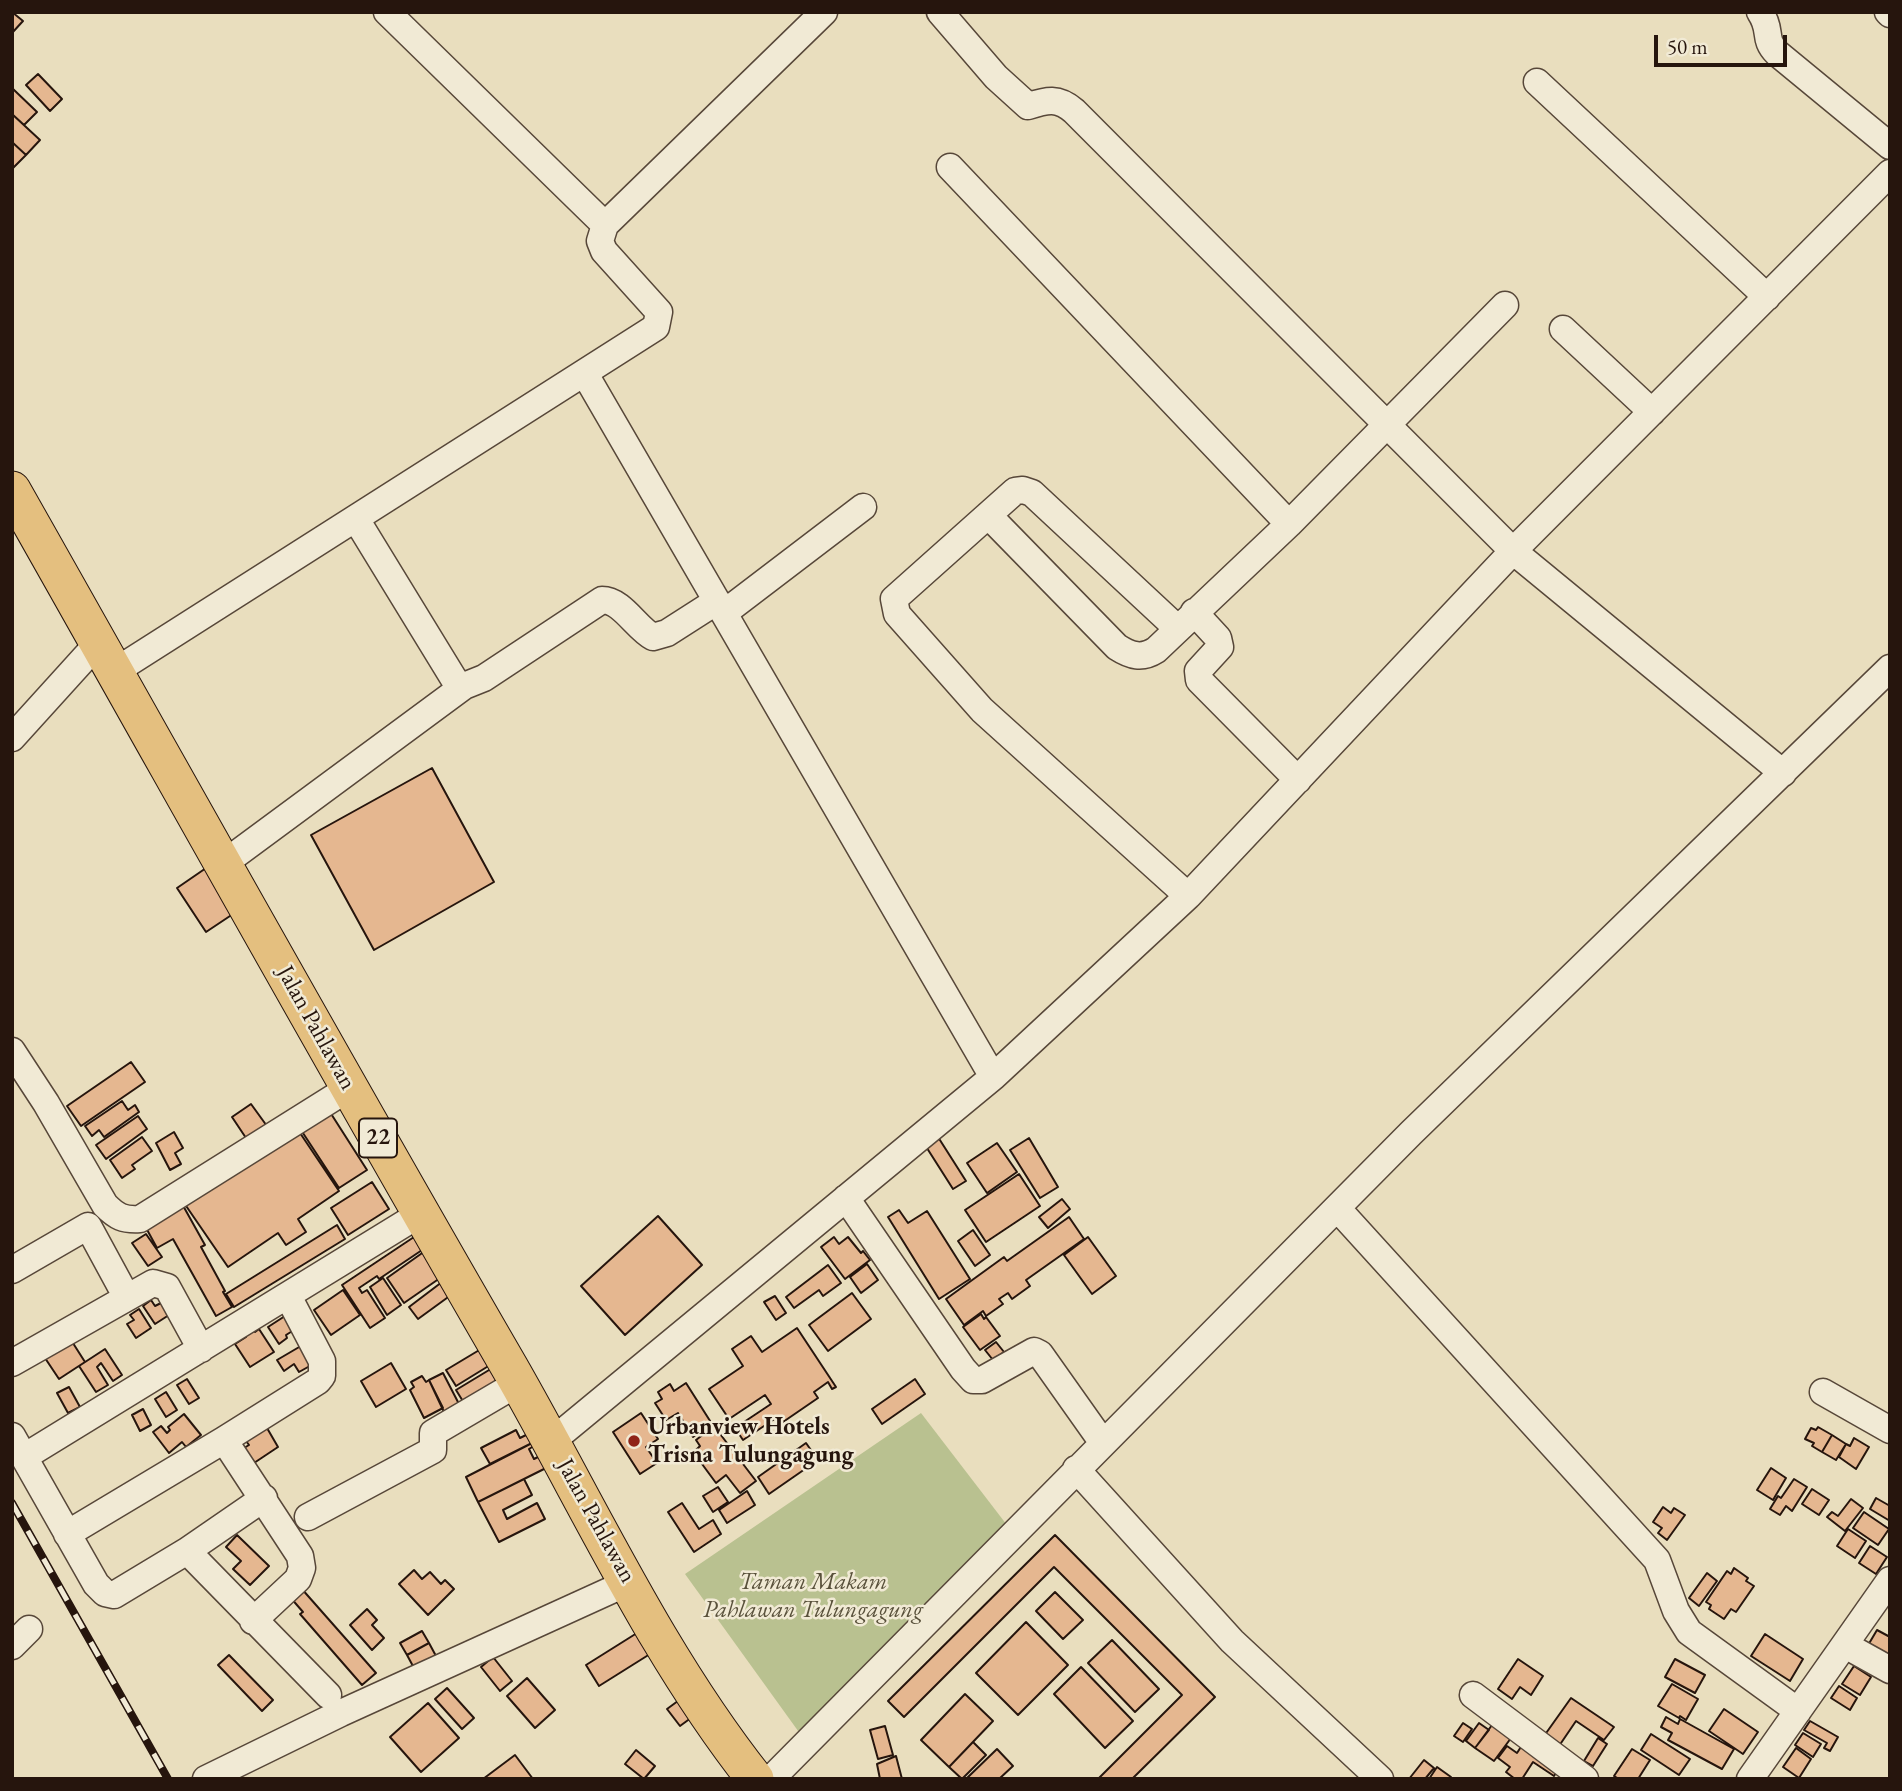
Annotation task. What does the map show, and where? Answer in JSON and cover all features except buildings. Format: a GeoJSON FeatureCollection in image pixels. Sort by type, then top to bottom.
{"type":"FeatureCollection","features":[{"type":"Feature","properties":{"kind":"highway","name":"Jalan Pahlawan"},"geometry":{"type":"LineString","coordinates":[[12,490],[420,1214],[552,1441],[629,1583],[699,1702],[755,1779]]}},
{"type":"Feature","properties":{"kind":"street"},"geometry":{"type":"LineString","coordinates":[[387,12],[604,225]]}},
{"type":"Feature","properties":{"kind":"street"},"geometry":{"type":"LineString","coordinates":[[12,738],[106,657],[356,519],[652,330],[659,313],[604,251],[600,241],[604,225],[824,12]]}},
{"type":"Feature","properties":{"kind":"street"},"geometry":{"type":"LineString","coordinates":[[940,12],[996,77],[1028,106],[1051,99],[1074,111],[1513,551],[1783,773]]}},
{"type":"Feature","properties":{"kind":"street"},"geometry":{"type":"LineString","coordinates":[[1760,12],[1767,23],[1770,46],[1890,146]]}},
{"type":"Feature","properties":{"kind":"street"},"geometry":{"type":"LineString","coordinates":[[1537,82],[1766,297]]}},
{"type":"Feature","properties":{"kind":"street"},"geometry":{"type":"LineString","coordinates":[[950,167],[1289,524]]}},
{"type":"Feature","properties":{"kind":"street"},"geometry":{"type":"LineString","coordinates":[[552,1441],[993,1077],[1188,896],[1513,551],[1890,173]]}},
{"type":"Feature","properties":{"kind":"street"},"geometry":{"type":"LineString","coordinates":[[988,515],[1116,648],[1138,656],[1147,656],[1289,524],[1505,305]]}},
{"type":"Feature","properties":{"kind":"street"},"geometry":{"type":"LineString","coordinates":[[1563,329],[1652,412]]}},
{"type":"Feature","properties":{"kind":"street"},"geometry":{"type":"LineString","coordinates":[[585,374],[993,1077]]}},
{"type":"Feature","properties":{"kind":"street"},"geometry":{"type":"LineString","coordinates":[[1188,896],[982,710],[897,614],[893,603],[897,594],[1015,491],[1032,494],[1186,621],[1218,638],[1220,647],[1198,671],[1199,680],[1298,780]]}},
{"type":"Feature","properties":{"kind":"street"},"geometry":{"type":"LineString","coordinates":[[223,864],[464,686],[484,678],[602,600],[609,600],[624,611],[635,625],[653,637],[667,633],[721,607],[863,507]]}},
{"type":"Feature","properties":{"kind":"street"},"geometry":{"type":"LineString","coordinates":[[356,519],[457,684],[464,686]]}},
{"type":"Feature","properties":{"kind":"street"},"geometry":{"type":"LineString","coordinates":[[771,1779],[1411,1133],[1890,668]]}},
{"type":"Feature","properties":{"kind":"street"},"geometry":{"type":"LineString","coordinates":[[12,1051],[46,1102],[105,1205],[125,1220],[140,1219],[349,1088]]}},
{"type":"Feature","properties":{"kind":"street"},"geometry":{"type":"LineString","coordinates":[[846,1198],[973,1380],[982,1380],[1034,1351],[1040,1354],[1103,1443]]}},
{"type":"Feature","properties":{"kind":"street"},"geometry":{"type":"LineString","coordinates":[[1337,1208],[1657,1560],[1676,1611],[1689,1632],[1798,1711]]}},
{"type":"Feature","properties":{"kind":"street"},"geometry":{"type":"LineString","coordinates":[[264,1498],[187,1551],[114,1595],[99,1588],[18,1447],[201,1349],[420,1214]]}},
{"type":"Feature","properties":{"kind":"street"},"geometry":{"type":"LineString","coordinates":[[12,1270],[88,1226],[126,1296]]}},
{"type":"Feature","properties":{"kind":"street"},"geometry":{"type":"LineString","coordinates":[[12,1363],[153,1283],[167,1287],[201,1349]]}},
{"type":"Feature","properties":{"kind":"street"},"geometry":{"type":"LineString","coordinates":[[67,1534],[313,1386],[322,1376],[322,1362],[288,1296]]}},
{"type":"Feature","properties":{"kind":"street"},"geometry":{"type":"LineString","coordinates":[[308,1517],[433,1450],[433,1433],[518,1383]]}},
{"type":"Feature","properties":{"kind":"street"},"geometry":{"type":"LineString","coordinates":[[1823,1392],[1890,1430]]}},
{"type":"Feature","properties":{"kind":"street"},"geometry":{"type":"LineString","coordinates":[[224,1440],[300,1556],[302,1568],[298,1579],[253,1621]]}},
{"type":"Feature","properties":{"kind":"street"},"geometry":{"type":"LineString","coordinates":[[1076,1469],[1232,1641],[1380,1779]]}},
{"type":"Feature","properties":{"kind":"street"},"geometry":{"type":"LineString","coordinates":[[187,1551],[328,1695]]}},
{"type":"Feature","properties":{"kind":"street"},"geometry":{"type":"LineString","coordinates":[[1761,1775],[1798,1711],[1890,1580]]}},
{"type":"Feature","properties":{"kind":"street"},"geometry":{"type":"LineString","coordinates":[[206,1779],[341,1713],[629,1583]]}},
{"type":"Feature","properties":{"kind":"street"},"geometry":{"type":"LineString","coordinates":[[1846,1645],[1890,1670]]}},
{"type":"Feature","properties":{"kind":"street"},"geometry":{"type":"LineString","coordinates":[[1473,1695],[1585,1779]]}},
{"type":"Feature","properties":{"kind":"green space","name":"Taman Makam Pahlawan Tulungagung"},"geometry":{"type":"Polygon","coordinates":[[[921,1413],[1010,1529],[801,1735],[685,1574],[921,1413]]]}},
{"type":"Feature","properties":{"kind":"railway"},"geometry":{"type":"LineString","coordinates":[[12,1503],[168,1779]]}},
{"type":"Feature","properties":{"kind":"place","name":"Urbanview Hotels Trisna Tulungagung"},"geometry":{"type":"Point","coordinates":[634,1441]}}]}
